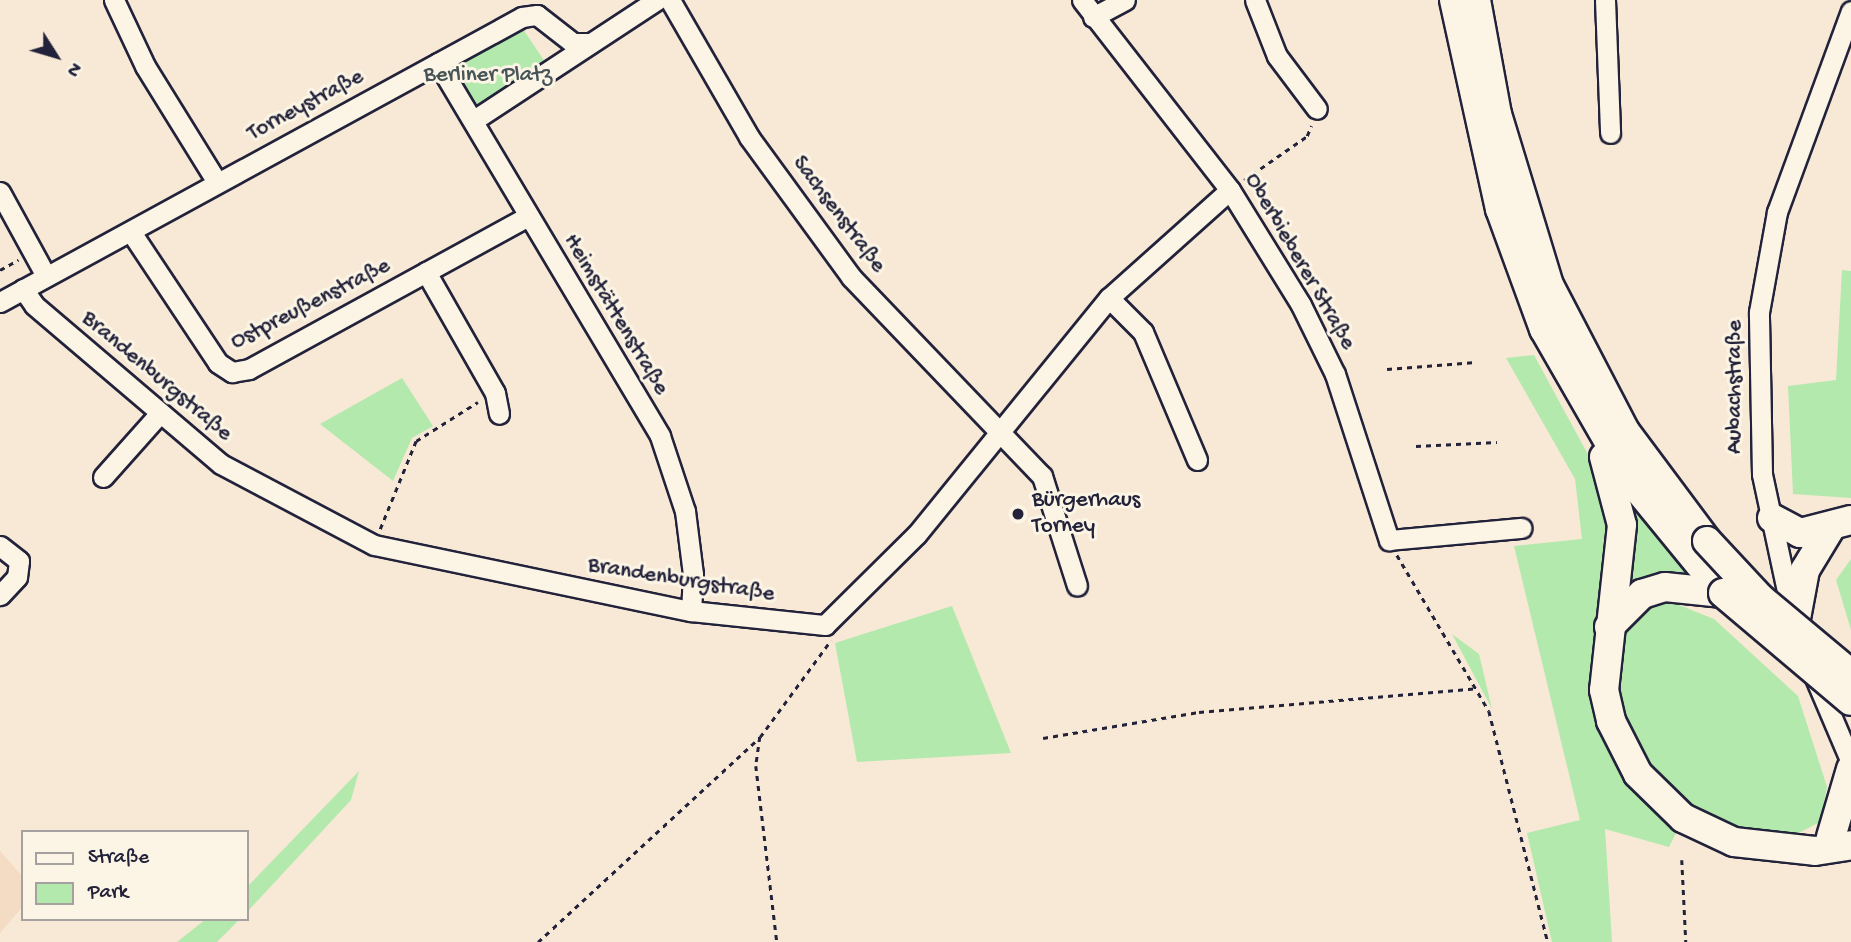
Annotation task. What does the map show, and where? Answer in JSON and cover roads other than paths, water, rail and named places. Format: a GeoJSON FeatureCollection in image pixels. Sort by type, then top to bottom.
{"type":"FeatureCollection","features":[{"type":"Feature","properties":{"kind":"highway"},"geometry":{"type":"LineString","coordinates":[[1454,0],[1477,120],[1513,250],[1544,329],[1591,418],[1664,525],[1723,593],[1851,701]]}},
{"type":"Feature","properties":{"kind":"highway"},"geometry":{"type":"LineString","coordinates":[[1476,0],[1508,155],[1559,308],[1625,431],[1707,541],[1760,598],[1851,674]]}},
{"type":"Feature","properties":{"kind":"highway"},"geometry":{"type":"LineString","coordinates":[[1591,418],[1622,525],[1604,690],[1611,721],[1637,774],[1659,798],[1708,832],[1782,850],[1844,837],[1851,769]]}},
{"type":"Feature","properties":{"kind":"highway"},"geometry":{"type":"LineString","coordinates":[[1772,518],[1800,533],[1844,521]]}},
{"type":"Feature","properties":{"kind":"highway"},"geometry":{"type":"LineString","coordinates":[[1795,624],[1805,570],[1844,521]]}},
{"type":"Feature","properties":{"kind":"highway"},"geometry":{"type":"LineString","coordinates":[[1609,627],[1642,594],[1665,587],[1723,593]]}},
{"type":"Feature","properties":{"kind":"street"},"geometry":{"type":"LineString","coordinates":[[114,0],[145,66],[217,182]]}},
{"type":"Feature","properties":{"kind":"street"},"geometry":{"type":"LineString","coordinates":[[544,0],[548,22],[573,43],[590,43]]}},
{"type":"Feature","properties":{"kind":"street"},"geometry":{"type":"LineString","coordinates":[[474,120],[657,0]]}},
{"type":"Feature","properties":{"kind":"street","name":"Sachsenstraße"},"geometry":{"type":"LineString","coordinates":[[670,0],[748,137],[851,276],[1042,476],[1077,586]]}},
{"type":"Feature","properties":{"kind":"street","name":"Oberbieberer Straße"},"geometry":{"type":"LineString","coordinates":[[1082,0],[1230,190],[1335,374],[1389,540],[1521,528]]}},
{"type":"Feature","properties":{"kind":"street"},"geometry":{"type":"LineString","coordinates":[[1093,17],[1125,0]]}},
{"type":"Feature","properties":{"kind":"street"},"geometry":{"type":"LineString","coordinates":[[1255,0],[1278,57],[1317,109]]}},
{"type":"Feature","properties":{"kind":"street"},"geometry":{"type":"LineString","coordinates":[[1605,0],[1611,133]]}},
{"type":"Feature","properties":{"kind":"street","name":"Aubachstraße"},"geometry":{"type":"LineString","coordinates":[[1851,11],[1777,212],[1765,266],[1757,423],[1772,518],[1795,624],[1851,762]]}},
{"type":"Feature","properties":{"kind":"street","name":"Torneystraße"},"geometry":{"type":"LineString","coordinates":[[0,302],[522,17],[548,22]]}},
{"type":"Feature","properties":{"kind":"street","name":"Heimstättenstraße"},"geometry":{"type":"LineString","coordinates":[[438,63],[474,120],[527,217],[660,436],[685,511],[694,574],[691,611]]}},
{"type":"Feature","properties":{"kind":"street"},"geometry":{"type":"LineString","coordinates":[[1001,434],[1109,298],[1230,190]]}},
{"type":"Feature","properties":{"kind":"street"},"geometry":{"type":"LineString","coordinates":[[0,192],[46,276]]}},
{"type":"Feature","properties":{"kind":"street","name":"Ostpreußenstraße"},"geometry":{"type":"LineString","coordinates":[[131,232],[218,363],[232,372],[249,369],[527,217]]}},
{"type":"Feature","properties":{"kind":"street"},"geometry":{"type":"LineString","coordinates":[[426,272],[495,393],[499,414]]}},
{"type":"Feature","properties":{"kind":"street","name":"Brandenburgstraße"},"geometry":{"type":"LineString","coordinates":[[23,289],[160,413],[221,464],[374,545],[691,611],[825,625],[836,619],[1001,434]]}},
{"type":"Feature","properties":{"kind":"street"},"geometry":{"type":"LineString","coordinates":[[1109,298],[1143,332],[1197,460]]}},
{"type":"Feature","properties":{"kind":"street"},"geometry":{"type":"LineString","coordinates":[[103,477],[160,413]]}},
{"type":"Feature","properties":{"kind":"street"},"geometry":{"type":"LineString","coordinates":[[0,546],[19,561],[17,577],[0,595]]}},
{"type":"Feature","properties":{"kind":"place","name":"Bürgerhaus Torney"},"geometry":{"type":"Point","coordinates":[1018,514]}},
{"type":"Feature","properties":{"kind":"park label","name":"Berliner Platz"},"geometry":{"type":"Point","coordinates":[488,76]}}]}
